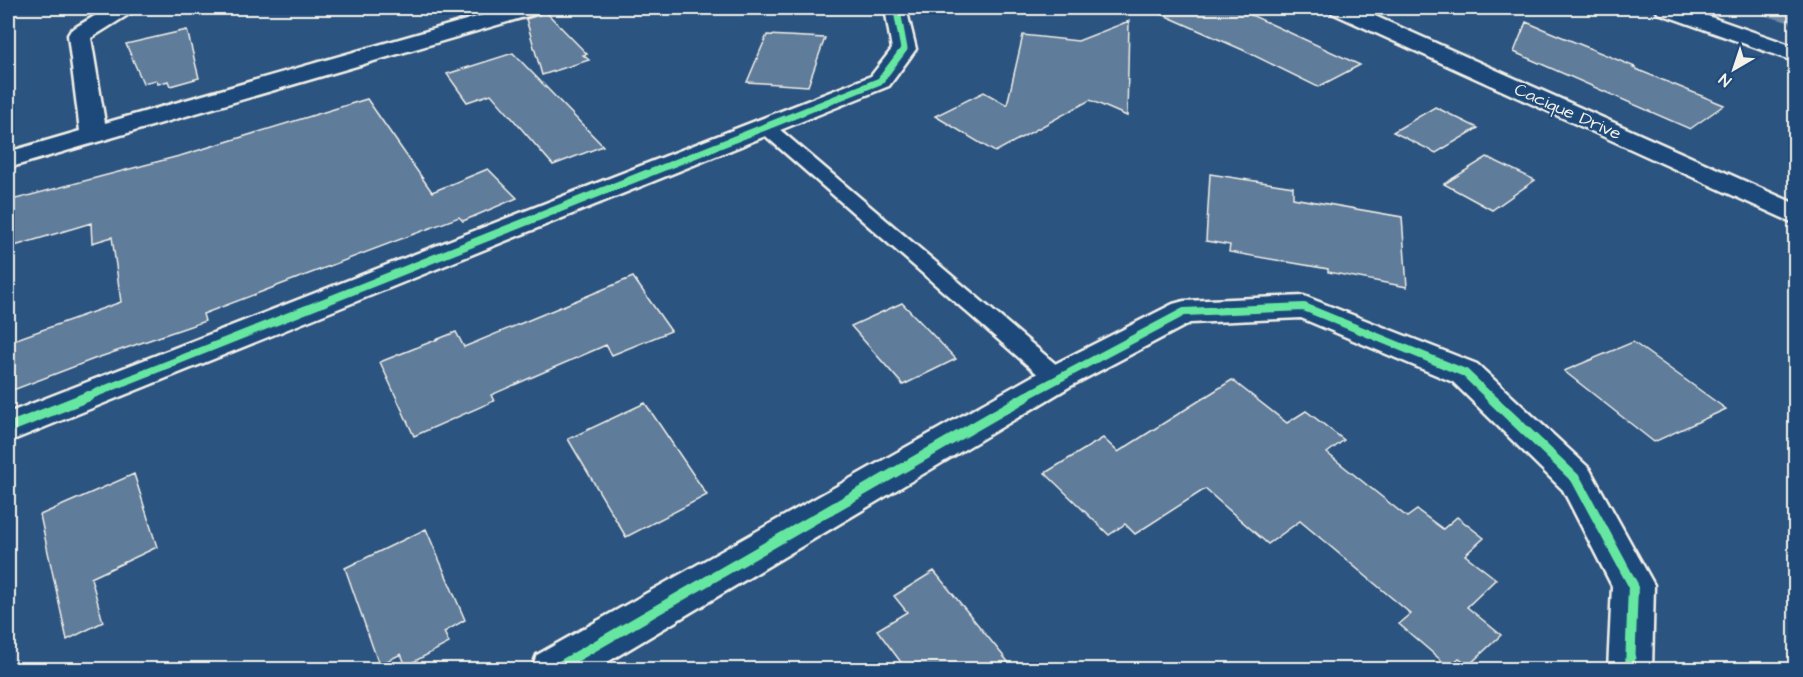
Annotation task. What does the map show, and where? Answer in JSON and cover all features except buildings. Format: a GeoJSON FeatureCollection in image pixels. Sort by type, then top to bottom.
{"type":"FeatureCollection","features":[{"type":"Feature","properties":{"kind":"street"},"geometry":{"type":"LineString","coordinates":[[94,135],[80,35],[123,8]]}},
{"type":"Feature","properties":{"kind":"street"},"geometry":{"type":"LineString","coordinates":[[8,160],[530,8]]}},
{"type":"Feature","properties":{"kind":"street"},"geometry":{"type":"LineString","coordinates":[[8,428],[880,81],[904,49],[897,11],[893,8]]}},
{"type":"Feature","properties":{"kind":"street","name":"Cacique Drive"},"geometry":{"type":"LineString","coordinates":[[1340,8],[1796,215]]}},
{"type":"Feature","properties":{"kind":"street"},"geometry":{"type":"LineString","coordinates":[[1666,8],[1796,55]]}},
{"type":"Feature","properties":{"kind":"street"},"geometry":{"type":"LineString","coordinates":[[1701,8],[1796,41]]}},
{"type":"Feature","properties":{"kind":"street"},"geometry":{"type":"LineString","coordinates":[[553,669],[1056,378],[1184,312],[1304,307],[1465,373],[1576,479],[1633,585],[1630,669]]}},
{"type":"Feature","properties":{"kind":"lane"},"geometry":{"type":"LineString","coordinates":[[766,127],[1056,378]]}},
{"type":"Feature","properties":{"kind":"waterway"},"geometry":{"type":"LineString","coordinates":[[1773,8],[1796,15]]}},
{"type":"Feature","properties":{"kind":"cycle path"},"geometry":{"type":"LineString","coordinates":[[8,428],[880,81],[904,49],[897,11],[893,8]]}},
{"type":"Feature","properties":{"kind":"cycle path"},"geometry":{"type":"LineString","coordinates":[[553,670],[1057,378],[1184,312],[1304,307],[1465,373],[1576,479],[1633,585],[1630,670]]}}]}
